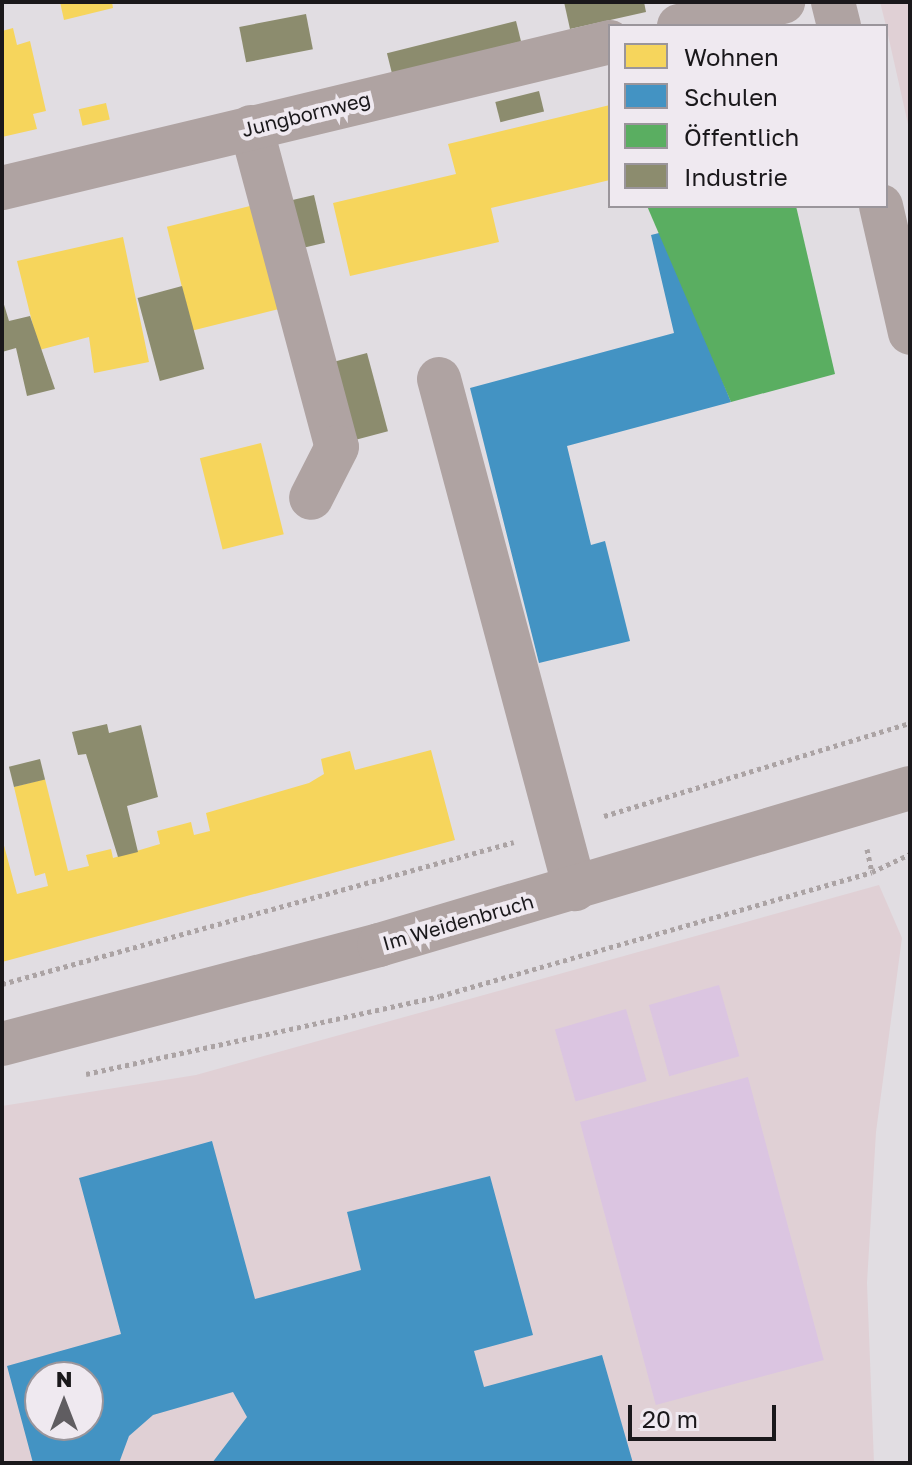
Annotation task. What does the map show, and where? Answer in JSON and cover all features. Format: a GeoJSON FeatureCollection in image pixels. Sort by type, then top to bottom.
{"type":"FeatureCollection","features":[{"type":"Feature","properties":{"kind":"street"},"geometry":{"type":"LineString","coordinates":[[688,24],[783,2]]}},
{"type":"Feature","properties":{"kind":"street"},"geometry":{"type":"LineString","coordinates":[[833,2],[838,24]]}},
{"type":"Feature","properties":{"kind":"street","name":"Jungbornweg"},"geometry":{"type":"LineString","coordinates":[[2,188],[608,42]]}},
{"type":"Feature","properties":{"kind":"street"},"geometry":{"type":"LineString","coordinates":[[251,127],[337,447],[311,498]]}},
{"type":"Feature","properties":{"kind":"street"},"geometry":{"type":"LineString","coordinates":[[881,208],[910,333]]}},
{"type":"Feature","properties":{"kind":"street"},"geometry":{"type":"LineString","coordinates":[[439,379],[575,889]]}},
{"type":"Feature","properties":{"kind":"street","name":"Im Weidenbruch"},"geometry":{"type":"LineString","coordinates":[[2,1044],[575,889],[910,788]]}},
{"type":"Feature","properties":{"kind":"path"},"geometry":{"type":"LineString","coordinates":[[2,984],[558,830],[910,723]]}},
{"type":"Feature","properties":{"kind":"path"},"geometry":{"type":"LineString","coordinates":[[181,1057],[440,996],[872,872],[910,854]]}},
{"type":"Feature","properties":{"kind":"shaded area"},"geometry":{"type":"Polygon","coordinates":[[[880,2],[910,2],[910,133],[888,24],[880,2]]]}},
{"type":"Feature","properties":{"kind":"shaded area"},"geometry":{"type":"Polygon","coordinates":[[[879,885],[902,938],[876,1132],[867,1283],[874,1463],[2,1463],[2,1106],[196,1075],[879,885]]]}},
{"type":"Feature","properties":{"kind":"shaded area"},"geometry":{"type":"Polygon","coordinates":[[[719,985],[739,1056],[669,1076],[649,1005],[719,985]]]}},
{"type":"Feature","properties":{"kind":"shaded area"},"geometry":{"type":"Polygon","coordinates":[[[626,1009],[647,1081],[576,1101],[555,1029],[626,1009]]]}},
{"type":"Feature","properties":{"kind":"shaded area"},"geometry":{"type":"Polygon","coordinates":[[[748,1077],[824,1360],[656,1405],[580,1122],[748,1077]]]}},
{"type":"Feature","properties":{"kind":"building: Wohnen"},"geometry":{"type":"Polygon","coordinates":[[[60,2],[112,2],[113,8],[64,20],[60,2]]]}},
{"type":"Feature","properties":{"kind":"building: Wohnen"},"geometry":{"type":"Polygon","coordinates":[[[13,28],[17,45],[30,41],[46,111],[33,114],[37,129],[2,137],[2,31],[13,28]]]}},
{"type":"Feature","properties":{"kind":"building: Wohnen"},"geometry":{"type":"Polygon","coordinates":[[[106,103],[110,120],[83,126],[79,109],[106,103]]]}},
{"type":"Feature","properties":{"kind":"building: Wohnen"},"geometry":{"type":"Polygon","coordinates":[[[608,105],[608,180],[491,208],[499,242],[350,276],[333,203],[456,174],[448,144],[608,105]]]}},
{"type":"Feature","properties":{"kind":"building: Wohnen"},"geometry":{"type":"Polygon","coordinates":[[[262,203],[288,307],[193,331],[167,227],[262,203]]]}},
{"type":"Feature","properties":{"kind":"building: Wohnen"},"geometry":{"type":"Polygon","coordinates":[[[123,237],[149,362],[94,373],[89,337],[39,350],[17,261],[123,237]]]}},
{"type":"Feature","properties":{"kind":"building: Wohnen"},"geometry":{"type":"Polygon","coordinates":[[[261,443],[284,534],[223,549],[200,458],[261,443]]]}},
{"type":"Feature","properties":{"kind":"building: Wohnen"},"geometry":{"type":"Polygon","coordinates":[[[431,750],[455,840],[2,962],[2,838],[17,894],[48,886],[45,873],[35,876],[14,787],[45,779],[68,871],[89,866],[86,855],[111,849],[113,858],[160,844],[157,831],[191,822],[194,835],[210,831],[206,813],[309,783],[324,774],[321,759],[350,751],[355,770],[431,750]]]}},
{"type":"Feature","properties":{"kind":"building: Schulen"},"geometry":{"type":"Polygon","coordinates":[[[663,232],[731,402],[567,446],[591,545],[605,541],[630,641],[539,663],[470,388],[674,333],[651,235],[663,232]]]}},
{"type":"Feature","properties":{"kind":"building: Schulen"},"geometry":{"type":"Polygon","coordinates":[[[212,1141],[255,1299],[361,1270],[347,1212],[490,1176],[533,1335],[474,1351],[484,1387],[602,1355],[633,1463],[212,1463],[247,1417],[233,1392],[153,1415],[129,1436],[119,1463],[33,1463],[27,1441],[104,1441],[104,1361],[25,1361],[121,1334],[79,1178],[212,1141]]]}},
{"type":"Feature","properties":{"kind":"building: Schulen"},"geometry":{"type":"Polygon","coordinates":[[[24,1361],[24,1429],[7,1366],[24,1361]]]}},
{"type":"Feature","properties":{"kind":"building: Öffentlich"},"geometry":{"type":"Polygon","coordinates":[[[648,208],[796,208],[835,374],[731,402],[648,208]]]}},
{"type":"Feature","properties":{"kind":"building: Industrie"},"geometry":{"type":"Polygon","coordinates":[[[564,2],[644,2],[646,12],[570,29],[564,2]]]}},
{"type":"Feature","properties":{"kind":"building: Industrie"},"geometry":{"type":"Polygon","coordinates":[[[306,14],[313,49],[246,62],[239,27],[306,14]]]}},
{"type":"Feature","properties":{"kind":"building: Industrie"},"geometry":{"type":"Polygon","coordinates":[[[516,21],[521,41],[392,74],[387,53],[516,21]]]}},
{"type":"Feature","properties":{"kind":"building: Industrie"},"geometry":{"type":"Polygon","coordinates":[[[539,91],[544,111],[500,122],[495,102],[539,91]]]}},
{"type":"Feature","properties":{"kind":"building: Industrie"},"geometry":{"type":"Polygon","coordinates":[[[314,195],[325,243],[295,250],[284,202],[314,195]]]}},
{"type":"Feature","properties":{"kind":"building: Industrie"},"geometry":{"type":"Polygon","coordinates":[[[182,286],[204,369],[160,381],[138,298],[182,286]]]}},
{"type":"Feature","properties":{"kind":"building: Industrie"},"geometry":{"type":"Polygon","coordinates":[[[2,298],[9,321],[30,316],[55,389],[27,396],[16,348],[2,352],[2,298]]]}},
{"type":"Feature","properties":{"kind":"building: Industrie"},"geometry":{"type":"Polygon","coordinates":[[[367,353],[388,431],[349,442],[328,363],[367,353]]]}},
{"type":"Feature","properties":{"kind":"building: Industrie"},"geometry":{"type":"Polygon","coordinates":[[[107,724],[109,733],[141,725],[158,797],[127,806],[138,852],[118,857],[86,754],[78,755],[72,732],[107,724]]]}},
{"type":"Feature","properties":{"kind":"building: Industrie"},"geometry":{"type":"Polygon","coordinates":[[[40,759],[45,779],[14,787],[9,767],[40,759]]]}}]}
